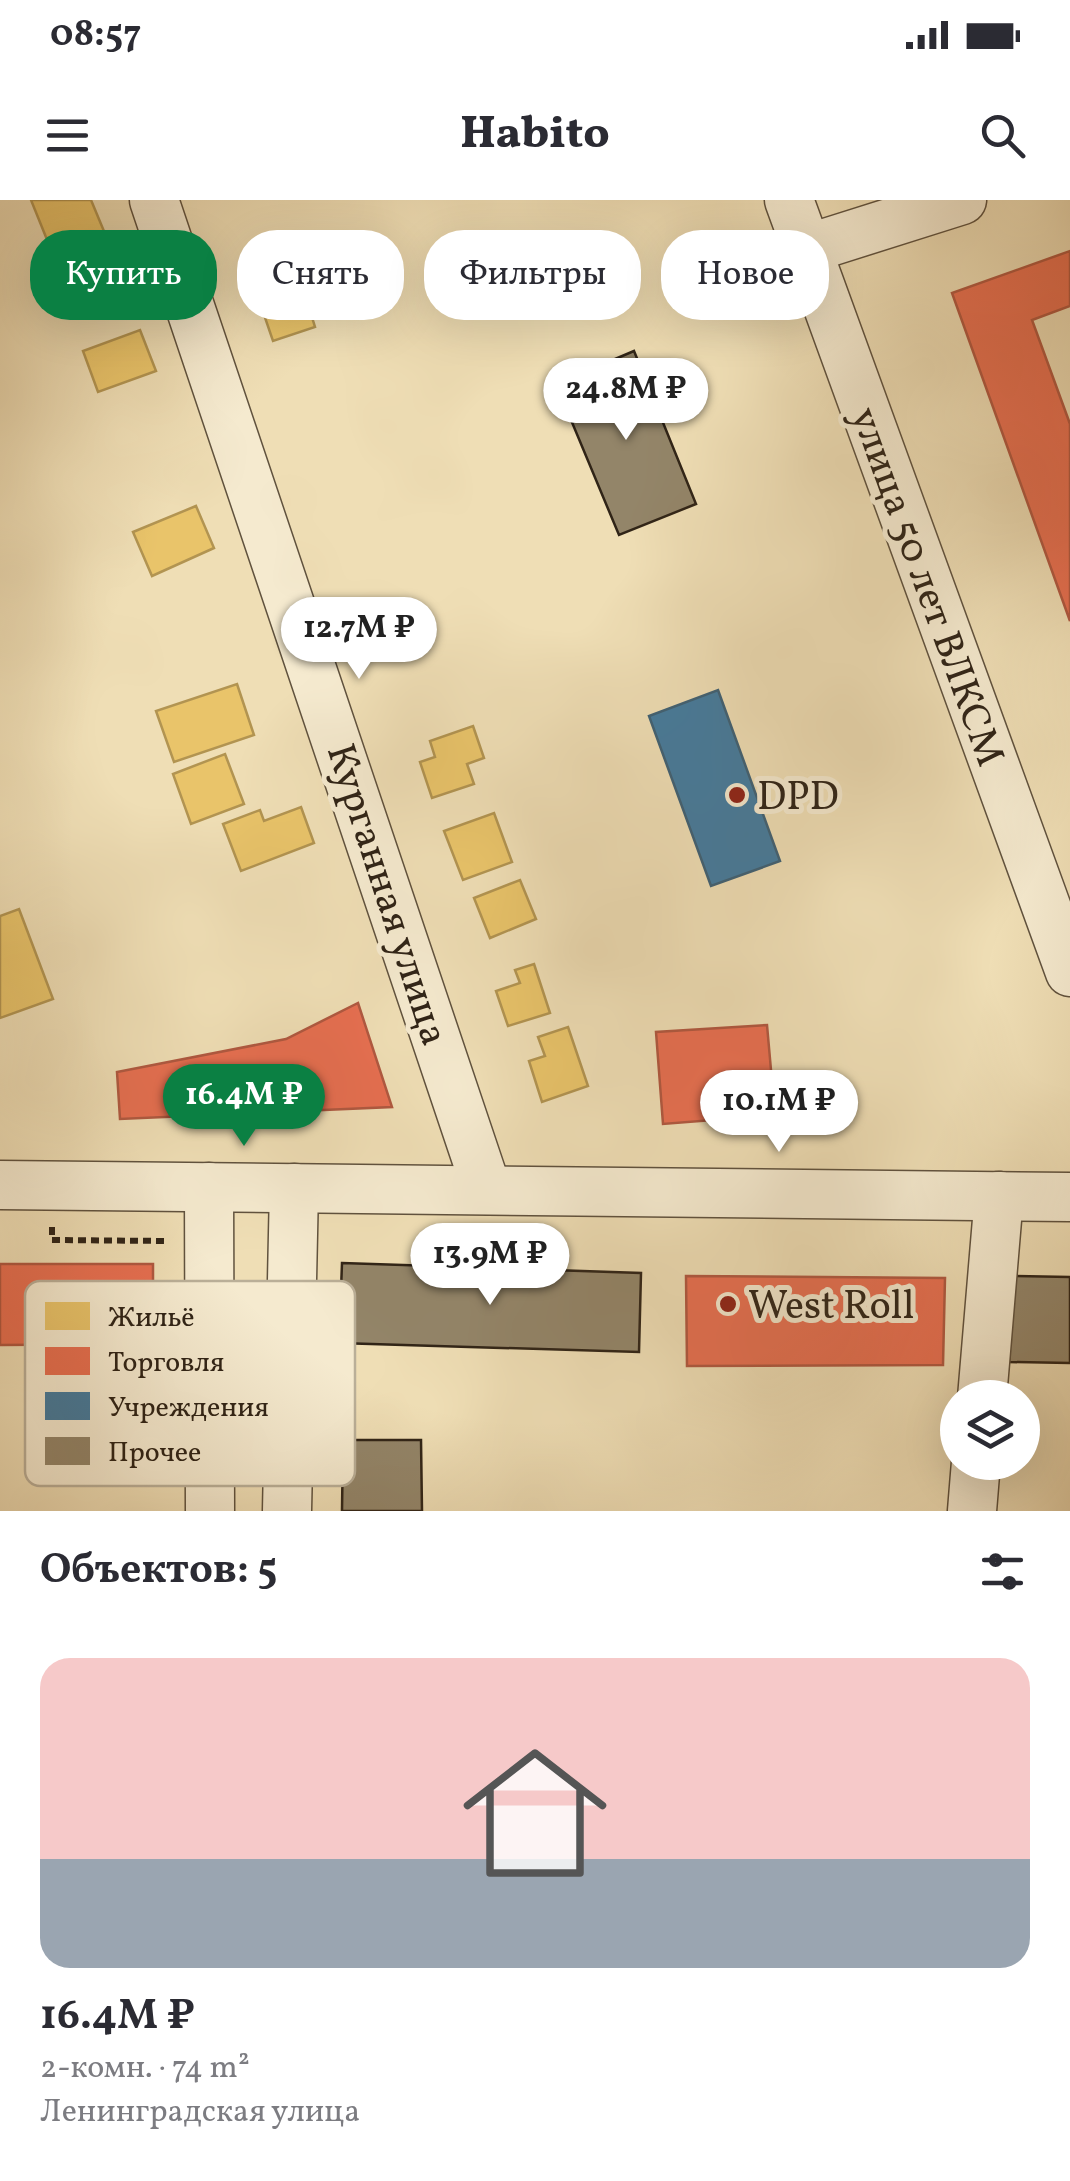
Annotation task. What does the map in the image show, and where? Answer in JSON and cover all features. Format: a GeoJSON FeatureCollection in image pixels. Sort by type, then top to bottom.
{"type":"FeatureCollection","features":[{"type":"Feature","properties":{"kind":"street","name":"Курганная улица"},"geometry":{"type":"LineString","coordinates":[[154,200],[487,1190]]}},
{"type":"Feature","properties":{"kind":"street","name":"улица 50 лет ВЛКСМ"},"geometry":{"type":"LineString","coordinates":[[789,200],[800,230]]}},
{"type":"Feature","properties":{"kind":"street"},"geometry":{"type":"LineString","coordinates":[[829,243],[962,200]]}},
{"type":"Feature","properties":{"kind":"street","name":"улица 50 лет ВЛКСМ"},"geometry":{"type":"LineString","coordinates":[[829,310],[1070,972]]}},
{"type":"Feature","properties":{"kind":"street"},"geometry":{"type":"LineString","coordinates":[[0,1184],[1070,1197]]}},
{"type":"Feature","properties":{"kind":"street"},"geometry":{"type":"LineString","coordinates":[[209,1187],[209,1281]]}},
{"type":"Feature","properties":{"kind":"street"},"geometry":{"type":"LineString","coordinates":[[292,1281],[294,1188]]}},
{"type":"Feature","properties":{"kind":"street"},"geometry":{"type":"LineString","coordinates":[[983,1380],[998,1196]]}},
{"type":"Feature","properties":{"kind":"street"},"geometry":{"type":"LineString","coordinates":[[972,1511],[975,1480]]}},
{"type":"Feature","properties":{"kind":"street"},"geometry":{"type":"LineString","coordinates":[[210,1486],[210,1511]]}},
{"type":"Feature","properties":{"kind":"street"},"geometry":{"type":"LineString","coordinates":[[287,1511],[288,1486]]}},
{"type":"Feature","properties":{"kind":"building: Жильё"},"geometry":{"type":"Polygon","coordinates":[[[31,200],[91,200],[104,230],[43,230],[31,200]]]}},
{"type":"Feature","properties":{"kind":"building: Жильё"},"geometry":{"type":"Polygon","coordinates":[[[266,320],[313,320],[315,327],[273,341],[266,320]]]}},
{"type":"Feature","properties":{"kind":"building: Жильё"},"geometry":{"type":"Polygon","coordinates":[[[140,330],[156,371],[98,392],[83,351],[140,330]]]}},
{"type":"Feature","properties":{"kind":"building: Жильё"},"geometry":{"type":"Polygon","coordinates":[[[196,506],[214,548],[152,576],[133,532],[196,506]]]}},
{"type":"Feature","properties":{"kind":"building: Жильё"},"geometry":{"type":"Polygon","coordinates":[[[237,684],[254,735],[174,762],[156,711],[237,684]]]}},
{"type":"Feature","properties":{"kind":"building: Жильё"},"geometry":{"type":"Polygon","coordinates":[[[473,726],[484,758],[467,764],[474,784],[432,798],[420,762],[435,757],[430,741],[473,726]]]}},
{"type":"Feature","properties":{"kind":"building: Жильё"},"geometry":{"type":"Polygon","coordinates":[[[225,754],[244,804],[191,824],[173,774],[225,754]]]}},
{"type":"Feature","properties":{"kind":"building: Жильё"},"geometry":{"type":"Polygon","coordinates":[[[301,807],[314,843],[241,871],[223,824],[260,810],[264,821],[301,807]]]}},
{"type":"Feature","properties":{"kind":"building: Жильё"},"geometry":{"type":"Polygon","coordinates":[[[494,813],[512,862],[463,880],[444,831],[494,813]]]}},
{"type":"Feature","properties":{"kind":"building: Жильё"},"geometry":{"type":"Polygon","coordinates":[[[520,880],[536,919],[490,938],[474,898],[520,880]]]}},
{"type":"Feature","properties":{"kind":"building: Жильё"},"geometry":{"type":"Polygon","coordinates":[[[19,909],[53,999],[0,1018],[0,916],[19,909]]]}},
{"type":"Feature","properties":{"kind":"building: Жильё"},"geometry":{"type":"Polygon","coordinates":[[[534,964],[550,1013],[508,1026],[496,991],[520,983],[515,970],[534,964]]]}},
{"type":"Feature","properties":{"kind":"building: Жильё"},"geometry":{"type":"Polygon","coordinates":[[[568,1027],[588,1086],[542,1102],[529,1061],[545,1056],[538,1037],[568,1027]]]}},
{"type":"Feature","properties":{"kind":"building: Торговля"},"geometry":{"type":"Polygon","coordinates":[[[1070,251],[1070,306],[1032,320],[1070,424],[1070,621],[952,293],[1070,251]]]}},
{"type":"Feature","properties":{"kind":"building: Торговля"},"geometry":{"type":"Polygon","coordinates":[[[358,1003],[392,1107],[120,1119],[117,1072],[286,1039],[358,1003]]]}},
{"type":"Feature","properties":{"kind":"building: Торговля"},"geometry":{"type":"Polygon","coordinates":[[[767,1025],[775,1115],[663,1124],[656,1032],[767,1025]]]}},
{"type":"Feature","properties":{"kind":"building: Торговля"},"geometry":{"type":"Polygon","coordinates":[[[0,1264],[153,1264],[153,1281],[25,1281],[25,1345],[0,1345],[0,1264]]]}},
{"type":"Feature","properties":{"kind":"building: Торговля"},"geometry":{"type":"Polygon","coordinates":[[[686,1276],[945,1278],[943,1365],[687,1366],[686,1276]]]}},
{"type":"Feature","properties":{"kind":"building: Учреждения"},"geometry":{"type":"Polygon","coordinates":[[[718,690],[780,861],[711,886],[649,716],[718,690]]]}},
{"type":"Feature","properties":{"kind":"building: Прочее"},"geometry":{"type":"Polygon","coordinates":[[[634,351],[696,504],[619,535],[556,384],[634,351]]]}},
{"type":"Feature","properties":{"kind":"building: Прочее"},"geometry":{"type":"Polygon","coordinates":[[[342,1263],[641,1273],[639,1352],[355,1343],[355,1281],[341,1281],[342,1263]]]}},
{"type":"Feature","properties":{"kind":"building: Прочее"},"geometry":{"type":"Polygon","coordinates":[[[1010,1276],[1070,1277],[1070,1363],[1009,1362],[1010,1276]]]}},
{"type":"Feature","properties":{"kind":"building: Прочее"},"geometry":{"type":"Polygon","coordinates":[[[355,1440],[421,1440],[422,1511],[342,1511],[342,1486],[355,1486],[355,1440]]]}},
{"type":"Feature","properties":{"kind":"place","name":"DPD"},"geometry":{"type":"Point","coordinates":[737,795]}},
{"type":"Feature","properties":{"kind":"place","name":"West Roll"},"geometry":{"type":"Point","coordinates":[728,1304]}}]}
